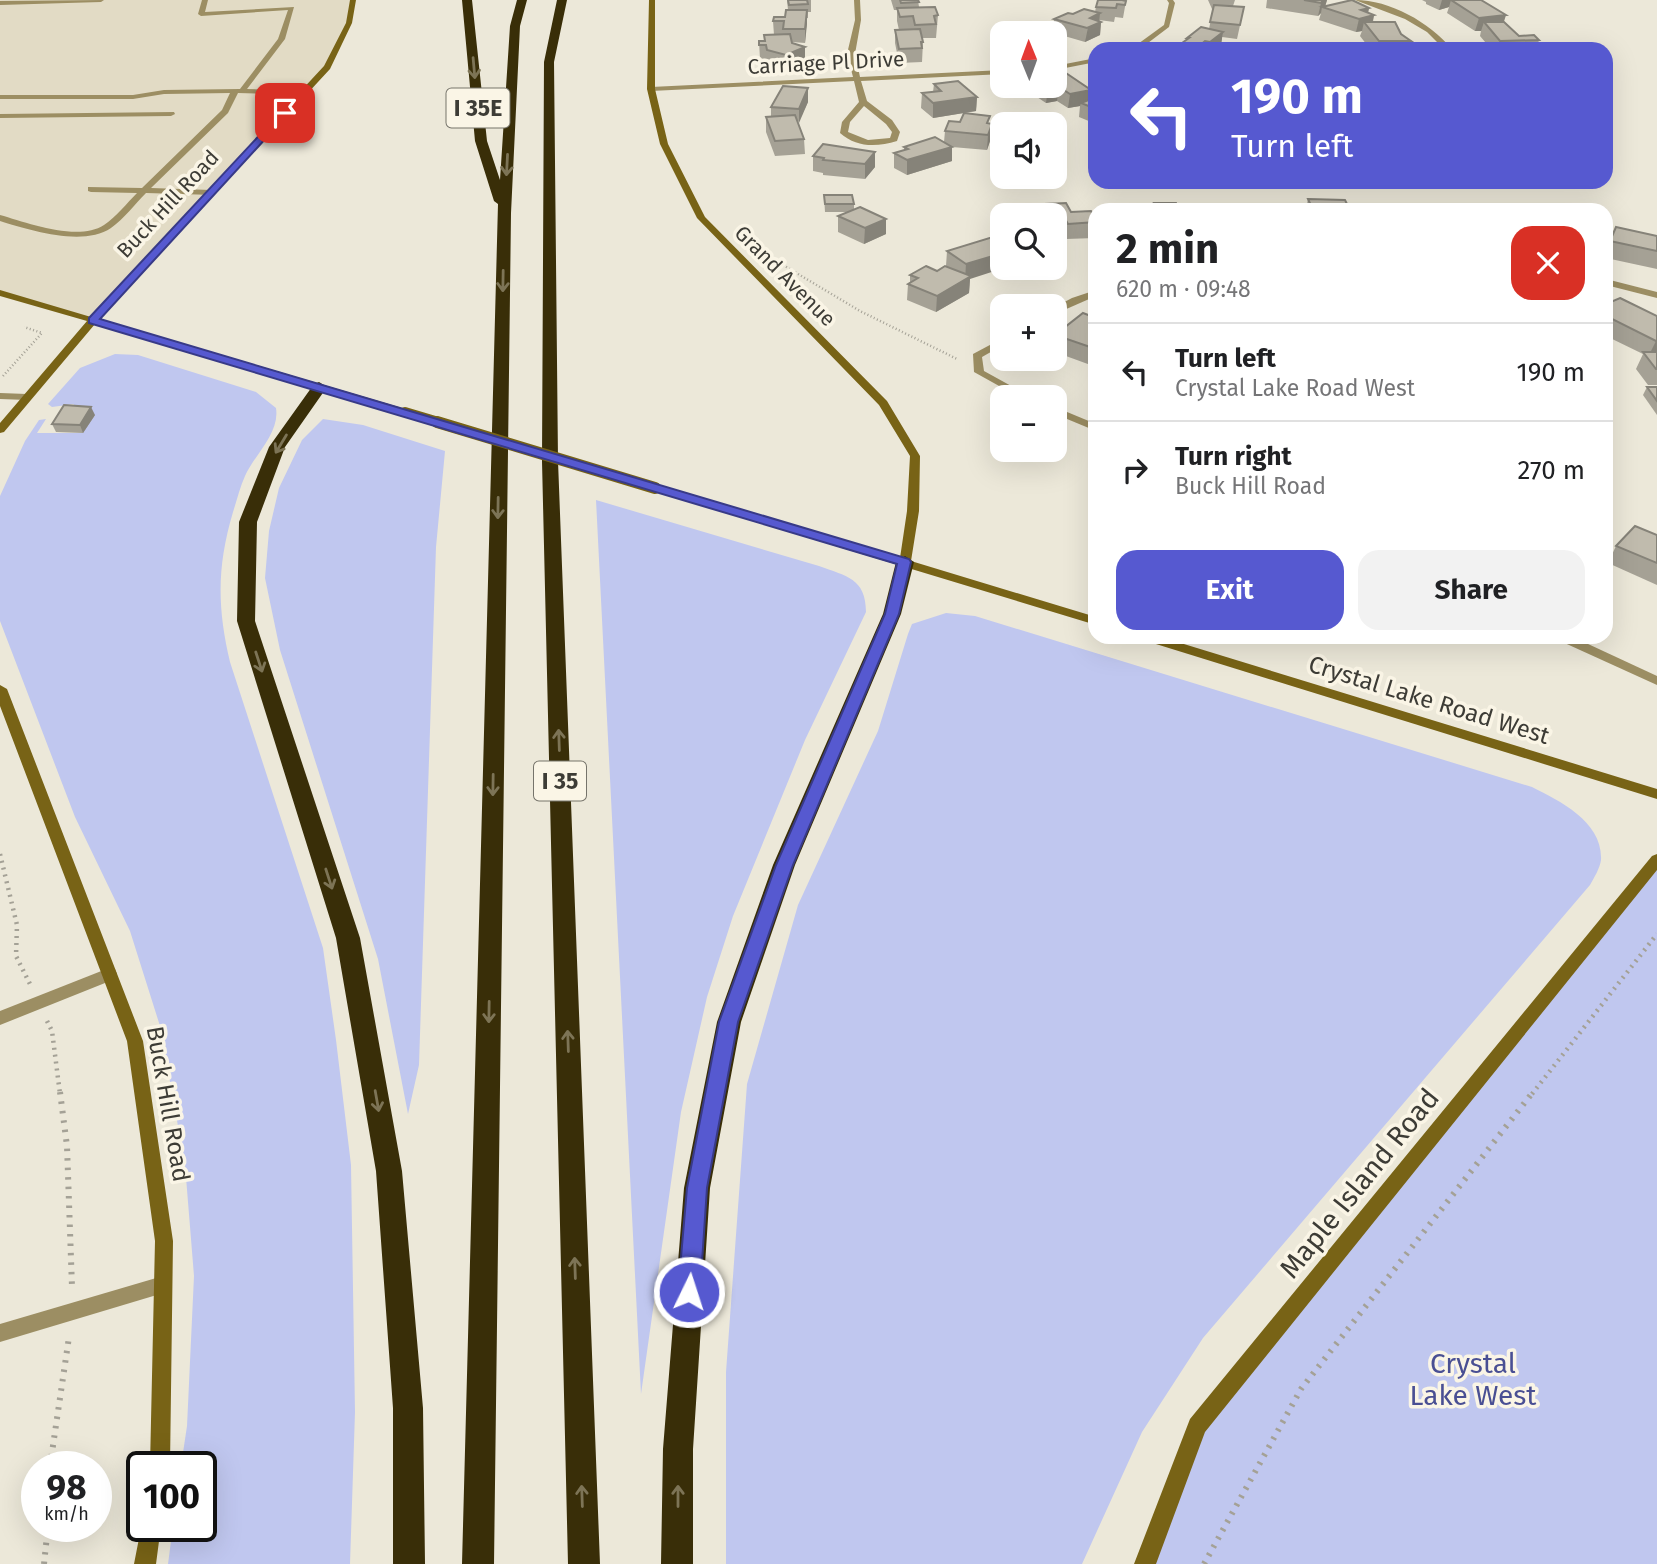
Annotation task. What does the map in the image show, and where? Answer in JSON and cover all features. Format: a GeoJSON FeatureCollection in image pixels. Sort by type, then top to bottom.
{"type":"FeatureCollection","features":[{"type":"Feature","properties":{"kind":"highway","name":"I 35E"},"geometry":{"type":"LineString","coordinates":[[467,0],[481,141],[504,213]]}},
{"type":"Feature","properties":{"kind":"highway"},"geometry":{"type":"LineString","coordinates":[[478,1564],[504,213],[515,26],[522,0]]}},
{"type":"Feature","properties":{"kind":"highway","name":"I 35"},"geometry":{"type":"LineString","coordinates":[[562,0],[549,62],[550,461],[584,1564]]}},
{"type":"Feature","properties":{"kind":"highway"},"geometry":{"type":"LineString","coordinates":[[319,387],[277,447],[248,522],[246,621],[348,938],[389,1171],[408,1408],[409,1564]]}},
{"type":"Feature","properties":{"kind":"highway"},"geometry":{"type":"LineString","coordinates":[[677,1564],[678,1449],[697,1188],[729,1022],[784,865],[892,614],[905,562]]}},
{"type":"Feature","properties":{"kind":"street"},"geometry":{"type":"LineString","coordinates":[[0,3],[101,0]]}},
{"type":"Feature","properties":{"kind":"street"},"geometry":{"type":"LineString","coordinates":[[0,218],[44,232],[88,234],[107,227],[225,111],[281,39],[292,8],[201,14],[205,0]]}},
{"type":"Feature","properties":{"kind":"street","name":"Buck Hill Road"},"geometry":{"type":"LineString","coordinates":[[0,430],[93,320],[327,67],[349,23],[353,0]]}},
{"type":"Feature","properties":{"kind":"street","name":"Grand Avenue"},"geometry":{"type":"LineString","coordinates":[[652,0],[651,89],[664,144],[701,218],[883,403],[915,456],[913,511],[905,562]]}},
{"type":"Feature","properties":{"kind":"street"},"geometry":{"type":"LineString","coordinates":[[857,0],[858,20],[851,54],[863,102],[889,122],[896,132],[894,139],[882,143],[863,143],[844,133],[846,122],[863,102]]}},
{"type":"Feature","properties":{"kind":"street"},"geometry":{"type":"LineString","coordinates":[[1145,42],[1167,26],[1172,3],[1170,0]]}},
{"type":"Feature","properties":{"kind":"street"},"geometry":{"type":"LineString","coordinates":[[1358,0],[1380,5],[1414,19],[1442,42]]}},
{"type":"Feature","properties":{"kind":"street"},"geometry":{"type":"LineString","coordinates":[[1068,68],[1088,65]]}},
{"type":"Feature","properties":{"kind":"street","name":"Carriage Pl Drive"},"geometry":{"type":"LineString","coordinates":[[651,89],[990,73]]}},
{"type":"Feature","properties":{"kind":"street"},"geometry":{"type":"LineString","coordinates":[[0,97],[133,97],[164,92],[239,91],[303,93]]}},
{"type":"Feature","properties":{"kind":"street"},"geometry":{"type":"LineString","coordinates":[[0,116],[172,114]]}},
{"type":"Feature","properties":{"kind":"street"},"geometry":{"type":"LineString","coordinates":[[91,189],[211,193]]}},
{"type":"Feature","properties":{"kind":"street"},"geometry":{"type":"LineString","coordinates":[[1613,284],[1657,295]]}},
{"type":"Feature","properties":{"kind":"street"},"geometry":{"type":"LineString","coordinates":[[0,293],[1088,619]]}},
{"type":"Feature","properties":{"kind":"street"},"geometry":{"type":"LineString","coordinates":[[1067,304],[1088,296]]}},
{"type":"Feature","properties":{"kind":"street"},"geometry":{"type":"LineString","coordinates":[[990,348],[977,356],[978,368],[1006,385]]}},
{"type":"Feature","properties":{"kind":"street"},"geometry":{"type":"LineString","coordinates":[[0,396],[27,397]]}},
{"type":"Feature","properties":{"kind":"street"},"geometry":{"type":"LineString","coordinates":[[1067,416],[1088,425]]}},
{"type":"Feature","properties":{"kind":"street","name":"Crystal Lake Road West"},"geometry":{"type":"LineString","coordinates":[[1170,644],[1657,794]]}},
{"type":"Feature","properties":{"kind":"street"},"geometry":{"type":"LineString","coordinates":[[1577,644],[1657,681]]}},
{"type":"Feature","properties":{"kind":"street","name":"Buck Hill Road"},"geometry":{"type":"LineString","coordinates":[[0,689],[4,710],[135,1041],[164,1241],[160,1451]]}},
{"type":"Feature","properties":{"kind":"street","name":"Maple Island Road"},"geometry":{"type":"LineString","coordinates":[[1145,1564],[1197,1426],[1657,860]]}},
{"type":"Feature","properties":{"kind":"street"},"geometry":{"type":"LineString","coordinates":[[0,1018],[110,974]]}},
{"type":"Feature","properties":{"kind":"street"},"geometry":{"type":"LineString","coordinates":[[0,1333],[163,1285]]}},
{"type":"Feature","properties":{"kind":"street"},"geometry":{"type":"LineString","coordinates":[[145,1564],[148,1542]]}},
{"type":"Feature","properties":{"kind":"path"},"geometry":{"type":"LineString","coordinates":[[768,256],[860,311],[978,368]]}},
{"type":"Feature","properties":{"kind":"path"},"geometry":{"type":"LineString","coordinates":[[0,380],[42,333],[24,327]]}},
{"type":"Feature","properties":{"kind":"path"},"geometry":{"type":"LineString","coordinates":[[0,854],[17,925],[16,956],[52,1031],[67,1146],[73,1311],[52,1451]]}},
{"type":"Feature","properties":{"kind":"path"},"geometry":{"type":"LineString","coordinates":[[1204,1564],[1301,1389],[1657,934]]}},
{"type":"Feature","properties":{"kind":"path"},"geometry":{"type":"LineString","coordinates":[[44,1564],[46,1542]]}},
{"type":"Feature","properties":{"kind":"shaded area"},"geometry":{"type":"Polygon","coordinates":[[[0,0],[353,0],[349,23],[327,67],[93,320],[0,293],[0,0]]]}},
{"type":"Feature","properties":{"kind":"green space"},"geometry":{"type":"Polygon","coordinates":[[[115,354],[138,355],[256,392],[276,408],[271,435],[245,476],[233,512],[224,550],[221,605],[230,662],[323,948],[336,1040],[351,1165],[355,1412],[350,1564],[168,1564],[171,1542],[217,1542],[217,1451],[183,1451],[187,1426],[194,1276],[185,1165],[160,1026],[130,931],[75,817],[0,621],[0,496],[25,441],[39,420],[46,419],[37,433],[83,433],[68,413],[74,404],[52,407],[48,404],[80,368],[115,354]]]}},
{"type":"Feature","properties":{"kind":"green space"},"geometry":{"type":"Polygon","coordinates":[[[323,419],[363,425],[445,451],[436,547],[419,1065],[408,1114],[378,959],[280,650],[265,578],[269,531],[279,488],[302,440],[323,419]]]}},
{"type":"Feature","properties":{"kind":"green space"},"geometry":{"type":"Polygon","coordinates":[[[596,500],[846,576],[858,585],[862,592],[866,612],[805,740],[733,916],[707,997],[681,1112],[641,1394],[596,500]]]}},
{"type":"Feature","properties":{"kind":"green space"},"geometry":{"type":"Polygon","coordinates":[[[946,613],[975,616],[1532,787],[1578,814],[1595,835],[1601,860],[1590,885],[1203,1338],[1142,1432],[1082,1564],[726,1564],[726,1372],[747,1084],[798,905],[878,731],[912,624],[946,613]]]}},
{"type":"Feature","properties":{"kind":"green space","name":"Crystal Lake West"},"geometry":{"type":"Polygon","coordinates":[[[1657,860],[1657,1564],[1145,1564],[1197,1426],[1657,860]]]}},
{"type":"Feature","properties":{"kind":"building"},"geometry":{"type":"Polygon","coordinates":[[[788,0],[807,0],[808,4],[789,5],[788,0]]]}},
{"type":"Feature","properties":{"kind":"building"},"geometry":{"type":"Polygon","coordinates":[[[900,0],[918,0],[919,2],[901,3],[900,0]]]}},
{"type":"Feature","properties":{"kind":"building"},"geometry":{"type":"Polygon","coordinates":[[[1098,0],[1126,1],[1125,5],[1117,4],[1116,8],[1096,7],[1098,0]]]}},
{"type":"Feature","properties":{"kind":"building"},"geometry":{"type":"Polygon","coordinates":[[[1352,0],[1369,8],[1361,10],[1374,15],[1359,19],[1322,7],[1352,0]]]}},
{"type":"Feature","properties":{"kind":"building"},"geometry":{"type":"Polygon","coordinates":[[[1451,0],[1481,0],[1506,15],[1479,18],[1451,0]]]}},
{"type":"Feature","properties":{"kind":"building"},"geometry":{"type":"Polygon","coordinates":[[[1214,5],[1244,7],[1240,25],[1210,22],[1214,5]]]}},
{"type":"Feature","properties":{"kind":"building"},"geometry":{"type":"Polygon","coordinates":[[[935,7],[938,15],[934,16],[936,24],[915,25],[913,16],[900,17],[897,8],[935,7]]]}},
{"type":"Feature","properties":{"kind":"building"},"geometry":{"type":"Polygon","coordinates":[[[1084,9],[1100,13],[1090,18],[1101,22],[1087,28],[1054,19],[1068,13],[1073,14],[1084,9]]]}},
{"type":"Feature","properties":{"kind":"building"},"geometry":{"type":"Polygon","coordinates":[[[786,10],[807,10],[805,29],[783,29],[784,21],[773,21],[774,17],[785,17],[786,10]]]}},
{"type":"Feature","properties":{"kind":"building"},"geometry":{"type":"Polygon","coordinates":[[[1364,22],[1395,22],[1401,34],[1411,41],[1379,41],[1364,22]]]}},
{"type":"Feature","properties":{"kind":"building"},"geometry":{"type":"Polygon","coordinates":[[[1484,22],[1504,22],[1519,36],[1534,35],[1539,40],[1500,41],[1484,22]]]}},
{"type":"Feature","properties":{"kind":"building"},"geometry":{"type":"Polygon","coordinates":[[[1201,27],[1223,32],[1210,42],[1183,42],[1201,27]]]}},
{"type":"Feature","properties":{"kind":"building"},"geometry":{"type":"Polygon","coordinates":[[[920,29],[922,48],[899,49],[895,30],[920,29]]]}},
{"type":"Feature","properties":{"kind":"building"},"geometry":{"type":"Polygon","coordinates":[[[790,34],[792,43],[805,47],[786,55],[767,50],[766,45],[759,45],[759,41],[765,41],[764,35],[790,34]]]}},
{"type":"Feature","properties":{"kind":"building"},"geometry":{"type":"Polygon","coordinates":[[[1068,74],[1088,88],[1088,91],[1070,94],[1068,74]]]}},
{"type":"Feature","properties":{"kind":"building"},"geometry":{"type":"Polygon","coordinates":[[[958,81],[977,97],[933,103],[922,93],[941,91],[934,84],[958,81]]]}},
{"type":"Feature","properties":{"kind":"building"},"geometry":{"type":"Polygon","coordinates":[[[783,86],[808,88],[799,109],[771,107],[783,86]]]}},
{"type":"Feature","properties":{"kind":"building"},"geometry":{"type":"Polygon","coordinates":[[[964,113],[990,116],[987,123],[990,124],[990,130],[988,135],[945,131],[949,121],[960,122],[964,113]]]}},
{"type":"Feature","properties":{"kind":"building"},"geometry":{"type":"Polygon","coordinates":[[[795,115],[804,139],[775,141],[766,117],[795,115]]]}},
{"type":"Feature","properties":{"kind":"building"},"geometry":{"type":"Polygon","coordinates":[[[935,137],[952,147],[907,160],[894,153],[908,149],[904,147],[935,137]]]}},
{"type":"Feature","properties":{"kind":"building"},"geometry":{"type":"Polygon","coordinates":[[[823,144],[875,152],[865,164],[823,160],[824,158],[813,156],[823,144]]]}},
{"type":"Feature","properties":{"kind":"building"},"geometry":{"type":"Polygon","coordinates":[[[824,195],[852,195],[854,204],[825,204],[824,195]]]}},
{"type":"Feature","properties":{"kind":"building"},"geometry":{"type":"Polygon","coordinates":[[[1308,199],[1345,200],[1346,203],[1310,203],[1308,199]]]}},
{"type":"Feature","properties":{"kind":"building"},"geometry":{"type":"Polygon","coordinates":[[[1067,205],[1071,212],[1088,211],[1088,223],[1068,224],[1067,205]]]}},
{"type":"Feature","properties":{"kind":"building"},"geometry":{"type":"Polygon","coordinates":[[[860,207],[886,219],[865,228],[838,216],[860,207]]]}},
{"type":"Feature","properties":{"kind":"building"},"geometry":{"type":"Polygon","coordinates":[[[1616,227],[1657,236],[1657,251],[1613,242],[1616,227]]]}},
{"type":"Feature","properties":{"kind":"building"},"geometry":{"type":"Polygon","coordinates":[[[990,238],[990,257],[966,264],[947,251],[990,238]]]}},
{"type":"Feature","properties":{"kind":"building"},"geometry":{"type":"Polygon","coordinates":[[[926,266],[937,271],[945,266],[971,276],[937,296],[908,284],[918,278],[910,275],[926,266]]]}},
{"type":"Feature","properties":{"kind":"building"},"geometry":{"type":"Polygon","coordinates":[[[1620,298],[1657,316],[1657,340],[1613,320],[1613,301],[1620,298]]]}},
{"type":"Feature","properties":{"kind":"building"},"geometry":{"type":"Polygon","coordinates":[[[1083,313],[1088,315],[1088,346],[1067,339],[1067,326],[1083,313]]]}},
{"type":"Feature","properties":{"kind":"building"},"geometry":{"type":"Polygon","coordinates":[[[1643,352],[1657,352],[1657,369],[1656,369],[1643,352]]]}},
{"type":"Feature","properties":{"kind":"building"},"geometry":{"type":"Polygon","coordinates":[[[1647,387],[1657,387],[1657,401],[1647,387]]]}},
{"type":"Feature","properties":{"kind":"building"},"geometry":{"type":"Polygon","coordinates":[[[64,405],[91,407],[80,425],[52,424],[64,405]]]}},
{"type":"Feature","properties":{"kind":"building"},"geometry":{"type":"Polygon","coordinates":[[[1635,526],[1657,535],[1657,563],[1616,546],[1635,526]]]}},
{"type":"Feature","properties":{"kind":"route"},"geometry":{"type":"LineString","coordinates":[[285,113],[93,320],[905,562],[892,614],[784,865],[729,1022],[697,1188],[689,1292]]}}]}
